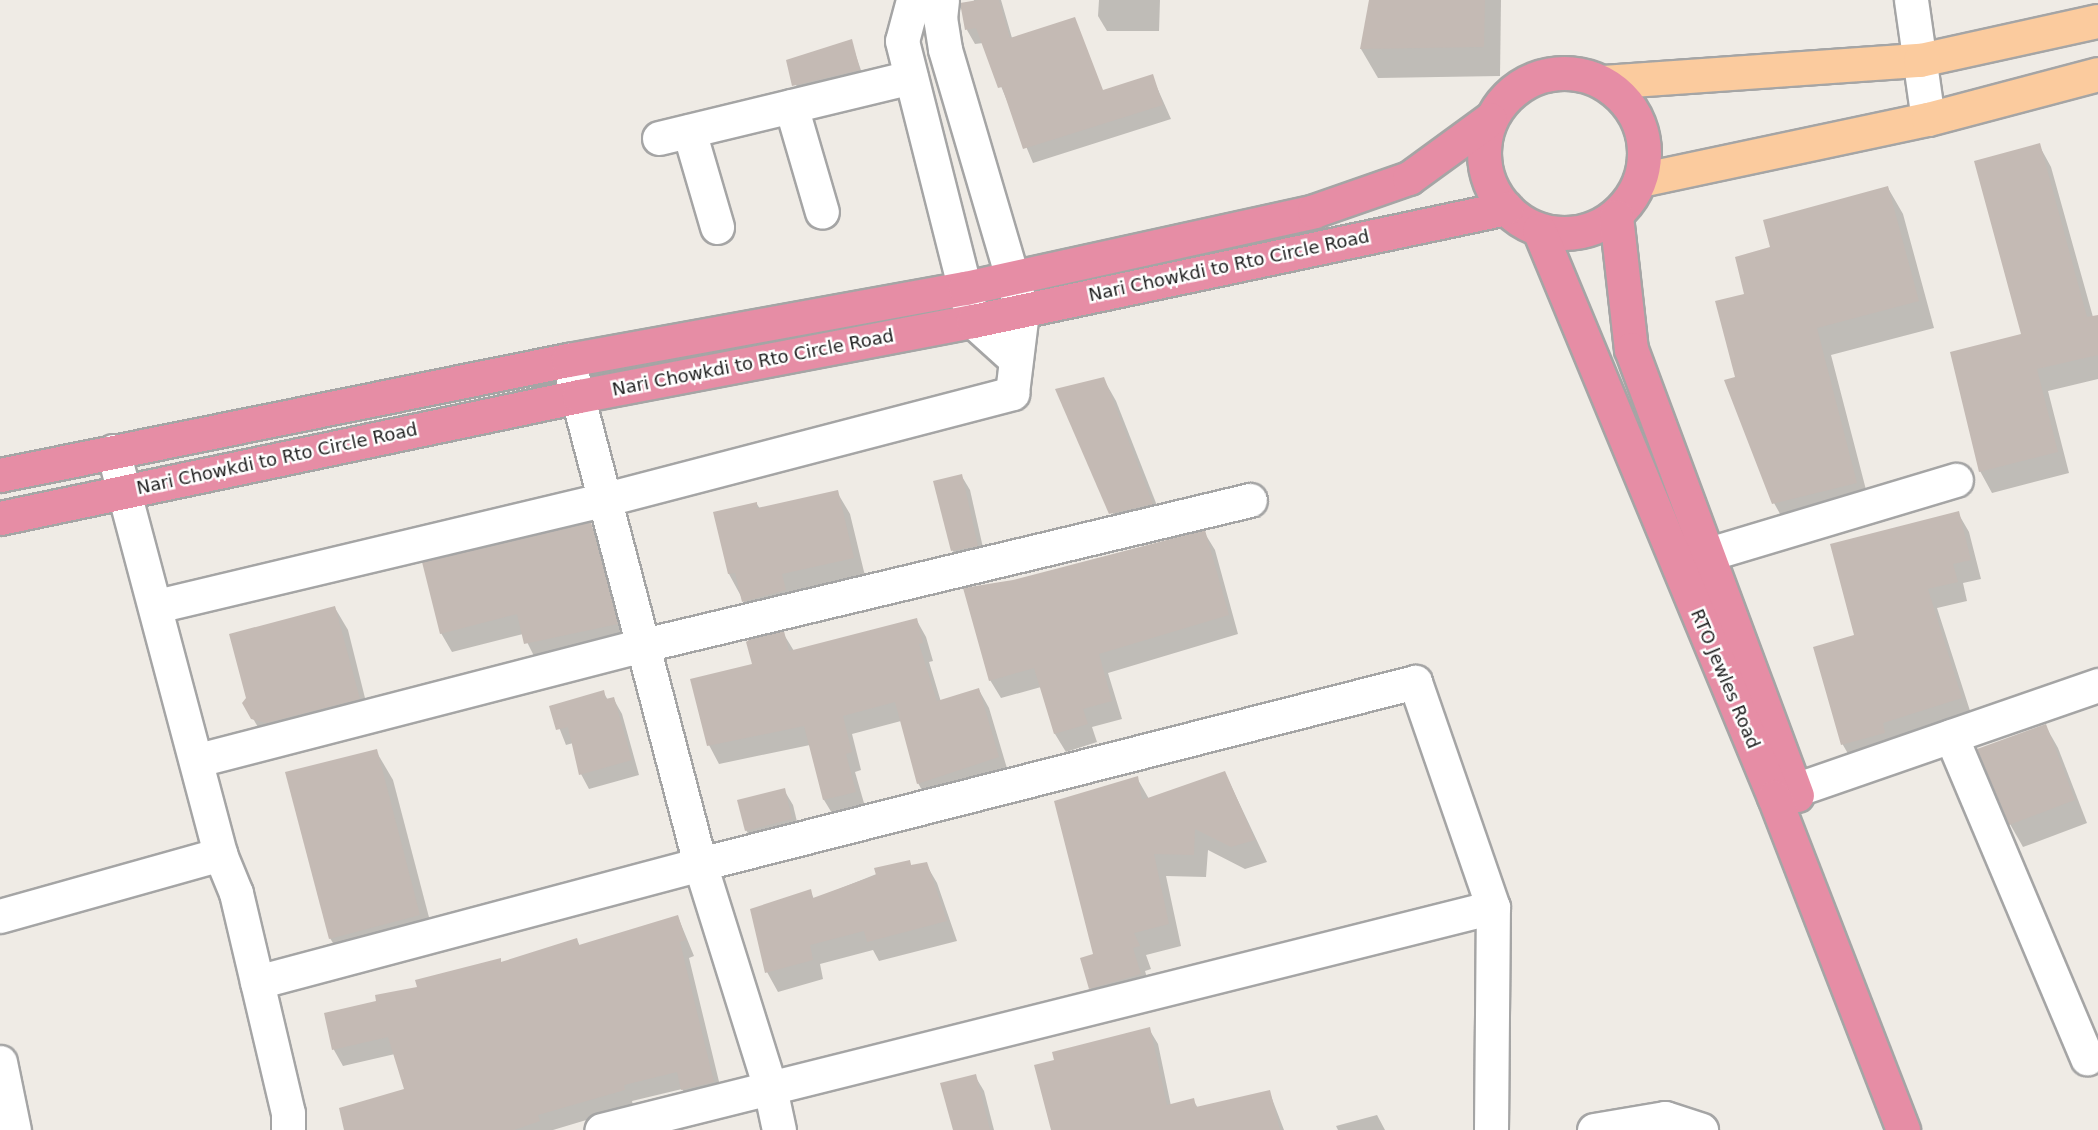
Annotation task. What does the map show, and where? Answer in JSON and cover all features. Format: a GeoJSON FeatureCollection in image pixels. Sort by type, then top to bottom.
{"type":"FeatureCollection","features":[{"type":"Feature","properties":{"kind":"highway"},"geometry":{"type":"LineString","coordinates":[[1578,73],[1603,82],[1623,97],[1638,119],[1646,144],[1640,180],[1634,195],[1616,216],[1593,229],[1565,234],[1539,230],[1506,208],[1496,197],[1485,172],[1483,145],[1491,119],[1505,97],[1527,82],[1543,76],[1578,73]]}},
{"type":"Feature","properties":{"kind":"highway"},"geometry":{"type":"LineString","coordinates":[[0,475],[568,360],[965,288],[1314,211],[1409,178],[1491,119]]}},
{"type":"Feature","properties":{"kind":"highway","name":"Nari Chowkdi to Rto Circle Road"},"geometry":{"type":"LineString","coordinates":[[0,518],[579,396],[1022,311],[1180,278],[1321,245],[1506,208]]}},
{"type":"Feature","properties":{"kind":"highway","name":"RTO Jewles Road"},"geometry":{"type":"LineString","coordinates":[[1616,216],[1631,349],[1692,558],[1774,797],[1904,1130]]}},
{"type":"Feature","properties":{"kind":"highway","name":"RTO Jewles Road"},"geometry":{"type":"LineString","coordinates":[[1539,230],[1692,558],[1795,790],[1926,1130]]}},
{"type":"Feature","properties":{"kind":"main road"},"geometry":{"type":"LineString","coordinates":[[1603,82],[1920,60],[2098,21]]}},
{"type":"Feature","properties":{"kind":"main road"},"geometry":{"type":"LineString","coordinates":[[1640,180],[1928,119],[2098,74]]}},
{"type":"Feature","properties":{"kind":"street"},"geometry":{"type":"LineString","coordinates":[[1911,0],[1928,119]]}},
{"type":"Feature","properties":{"kind":"street"},"geometry":{"type":"LineString","coordinates":[[923,5],[902,41],[973,321],[1014,359]]}},
{"type":"Feature","properties":{"kind":"street"},"geometry":{"type":"LineString","coordinates":[[157,606],[606,499],[1007,397],[1012,393],[1014,359],[1022,311],[1014,278],[923,5]]}},
{"type":"Feature","properties":{"kind":"street"},"geometry":{"type":"LineString","coordinates":[[717,227],[674,134],[911,77]]}},
{"type":"Feature","properties":{"kind":"street"},"geometry":{"type":"LineString","coordinates":[[791,106],[822,212]]}},
{"type":"Feature","properties":{"kind":"street"},"geometry":{"type":"LineString","coordinates":[[568,360],[700,864],[770,1088],[779,1130]]}},
{"type":"Feature","properties":{"kind":"street"},"geometry":{"type":"LineString","coordinates":[[113,451],[126,491],[198,760],[220,854],[236,893],[288,1113],[288,1130]]}},
{"type":"Feature","properties":{"kind":"street"},"geometry":{"type":"LineString","coordinates":[[1692,558],[1956,480]]}},
{"type":"Feature","properties":{"kind":"street"},"geometry":{"type":"LineString","coordinates":[[198,760],[644,645],[1250,500]]}},
{"type":"Feature","properties":{"kind":"street"},"geometry":{"type":"LineString","coordinates":[[257,982],[700,864],[1415,681],[1493,907],[1491,1130]]}},
{"type":"Feature","properties":{"kind":"street"},"geometry":{"type":"LineString","coordinates":[[1795,790],[2098,685]]}},
{"type":"Feature","properties":{"kind":"street"},"geometry":{"type":"LineString","coordinates":[[1951,736],[2087,1058]]}},
{"type":"Feature","properties":{"kind":"street"},"geometry":{"type":"LineString","coordinates":[[0,915],[220,854]]}},
{"type":"Feature","properties":{"kind":"street"},"geometry":{"type":"LineString","coordinates":[[601,1130],[1493,907]]}},
{"type":"Feature","properties":{"kind":"street"},"geometry":{"type":"LineString","coordinates":[[0,1062],[14,1130]]}},
{"type":"Feature","properties":{"kind":"street"},"geometry":{"type":"LineString","coordinates":[[1594,1130],[1665,1118],[1701,1130]]}},
{"type":"Feature","properties":{"kind":"building"},"geometry":{"type":"Polygon","coordinates":[[[999,0],[1010,38],[1075,17],[1103,90],[1153,74],[1163,105],[1023,149],[1002,87],[998,88],[976,28],[965,30],[960,3],[999,0]]]}},
{"type":"Feature","properties":{"kind":"building"},"geometry":{"type":"Polygon","coordinates":[[[1369,0],[1485,0],[1484,47],[1360,49],[1369,0]]]}},
{"type":"Feature","properties":{"kind":"building"},"geometry":{"type":"Polygon","coordinates":[[[852,39],[860,70],[792,86],[786,60],[852,39]]]}},
{"type":"Feature","properties":{"kind":"building"},"geometry":{"type":"Polygon","coordinates":[[[2040,143],[2087,317],[2098,315],[2098,355],[2037,369],[2058,452],[1979,472],[1950,352],[2021,334],[1974,161],[2040,143]]]}},
{"type":"Feature","properties":{"kind":"building"},"geometry":{"type":"Polygon","coordinates":[[[1888,186],[1919,301],[1817,328],[1857,483],[1772,504],[1724,380],[1735,377],[1715,301],[1744,294],[1735,257],[1770,247],[1763,220],[1888,186]]]}},
{"type":"Feature","properties":{"kind":"building"},"geometry":{"type":"Polygon","coordinates":[[[1104,377],[1153,504],[1109,514],[1055,389],[1104,377]]]}},
{"type":"Feature","properties":{"kind":"building"},"geometry":{"type":"Polygon","coordinates":[[[962,474],[978,546],[951,551],[933,481],[962,474]]]}},
{"type":"Feature","properties":{"kind":"building"},"geometry":{"type":"Polygon","coordinates":[[[838,490],[854,558],[782,574],[786,590],[742,602],[735,573],[728,574],[713,512],[757,502],[757,508],[838,490]]]}},
{"type":"Feature","properties":{"kind":"building"},"geometry":{"type":"Polygon","coordinates":[[[1959,511],[1971,560],[1953,564],[1958,582],[1928,589],[1962,698],[1883,723],[1885,733],[1841,745],[1813,647],[1854,635],[1830,544],[1959,511]]]}},
{"type":"Feature","properties":{"kind":"building"},"geometry":{"type":"Polygon","coordinates":[[[591,522],[618,624],[524,644],[517,614],[440,634],[422,562],[591,522]]]}},
{"type":"Feature","properties":{"kind":"building"},"geometry":{"type":"Polygon","coordinates":[[[1205,530],[1229,615],[1099,654],[1112,701],[1083,709],[1088,724],[1054,734],[1034,668],[989,681],[963,588],[1013,580],[1205,530]]]}},
{"type":"Feature","properties":{"kind":"building"},"geometry":{"type":"Polygon","coordinates":[[[335,606],[360,699],[266,723],[251,719],[242,703],[246,698],[229,634],[335,606]]]}},
{"type":"Feature","properties":{"kind":"building"},"geometry":{"type":"Polygon","coordinates":[[[917,618],[923,643],[919,644],[937,701],[979,688],[999,757],[917,784],[895,702],[843,716],[852,752],[846,754],[856,792],[823,800],[804,726],[707,746],[690,679],[752,664],[746,642],[750,639],[784,631],[789,651],[917,618]]]}},
{"type":"Feature","properties":{"kind":"building"},"geometry":{"type":"Polygon","coordinates":[[[604,690],[606,699],[614,697],[632,760],[579,775],[568,727],[556,730],[549,706],[604,690]]]}},
{"type":"Feature","properties":{"kind":"building"},"geometry":{"type":"Polygon","coordinates":[[[2046,724],[2075,800],[2009,825],[1977,749],[2046,724]]]}},
{"type":"Feature","properties":{"kind":"building"},"geometry":{"type":"Polygon","coordinates":[[[377,749],[420,915],[329,939],[285,772],[377,749]]]}},
{"type":"Feature","properties":{"kind":"building"},"geometry":{"type":"Polygon","coordinates":[[[1225,771],[1255,840],[1231,847],[1195,829],[1194,855],[1154,854],[1169,924],[1134,933],[1140,946],[1133,948],[1141,974],[1089,989],[1080,958],[1093,954],[1054,801],[1138,776],[1142,800],[1225,771]]]}},
{"type":"Feature","properties":{"kind":"building"},"geometry":{"type":"Polygon","coordinates":[[[785,788],[792,819],[745,831],[737,800],[785,788]]]}},
{"type":"Feature","properties":{"kind":"building"},"geometry":{"type":"Polygon","coordinates":[[[910,860],[911,865],[927,862],[947,921],[867,942],[864,931],[810,945],[813,960],[765,973],[750,909],[811,889],[813,898],[876,875],[874,868],[910,860]]]}},
{"type":"Feature","properties":{"kind":"building"},"geometry":{"type":"Polygon","coordinates":[[[678,915],[686,940],[680,942],[714,1082],[681,1090],[677,1072],[624,1085],[625,1090],[538,1115],[540,1121],[514,1130],[344,1130],[339,1108],[404,1089],[388,1037],[332,1050],[324,1013],[376,1001],[375,995],[417,987],[415,980],[501,958],[501,962],[577,938],[579,945],[678,915]]]}},
{"type":"Feature","properties":{"kind":"building"},"geometry":{"type":"Polygon","coordinates":[[[1150,1027],[1167,1105],[1194,1098],[1196,1107],[1270,1090],[1280,1130],[1051,1130],[1034,1065],[1054,1060],[1052,1052],[1150,1027]]]}},
{"type":"Feature","properties":{"kind":"building"},"geometry":{"type":"Polygon","coordinates":[[[976,1074],[990,1130],[953,1130],[940,1083],[976,1074]]]}}]}
